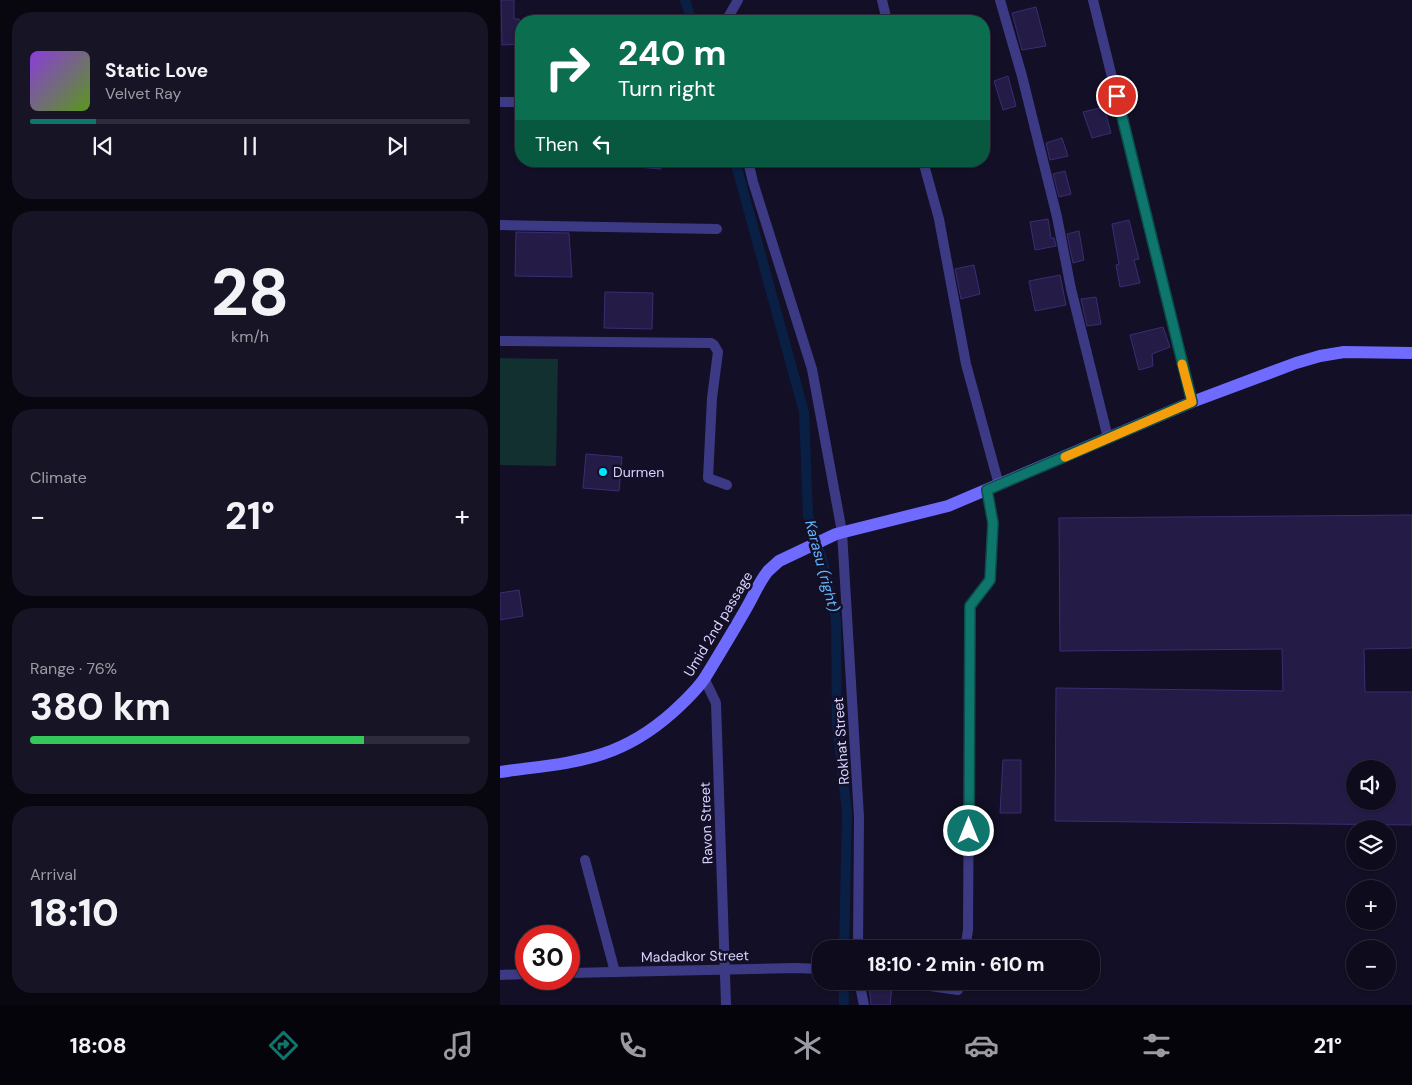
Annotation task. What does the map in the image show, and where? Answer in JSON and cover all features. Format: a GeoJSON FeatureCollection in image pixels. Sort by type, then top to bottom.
{"type":"FeatureCollection","features":[{"type":"Feature","properties":{"kind":"main road","name":"Umid 2nd passage"},"geometry":{"type":"LineString","coordinates":[[500,772],[570,763],[610,752],[632,742],[665,719],[680,706],[704,678],[765,575],[779,561],[798,551],[839,533],[948,506],[1192,402],[1288,366],[1332,354],[1357,351],[1412,353]]}},
{"type":"Feature","properties":{"kind":"street"},"geometry":{"type":"LineString","coordinates":[[729,15],[738,0]]}},
{"type":"Feature","properties":{"kind":"street"},"geometry":{"type":"LineString","coordinates":[[882,0],[886,15]]}},
{"type":"Feature","properties":{"kind":"street"},"geometry":{"type":"LineString","coordinates":[[1000,0],[1022,76],[1057,216],[1071,289],[1108,438]]}},
{"type":"Feature","properties":{"kind":"street"},"geometry":{"type":"LineString","coordinates":[[1093,0],[1192,402]]}},
{"type":"Feature","properties":{"kind":"street"},"geometry":{"type":"LineString","coordinates":[[500,102],[515,102]]}},
{"type":"Feature","properties":{"kind":"street","name":"Rokhat Street"},"geometry":{"type":"LineString","coordinates":[[749,167],[812,369],[839,533],[859,817],[858,940]]}},
{"type":"Feature","properties":{"kind":"street"},"geometry":{"type":"LineString","coordinates":[[925,167],[938,219],[966,364],[999,485]]}},
{"type":"Feature","properties":{"kind":"street"},"geometry":{"type":"LineString","coordinates":[[500,225],[717,229]]}},
{"type":"Feature","properties":{"kind":"street"},"geometry":{"type":"LineString","coordinates":[[500,341],[711,343],[718,352],[712,398],[708,478],[727,485]]}},
{"type":"Feature","properties":{"kind":"street"},"geometry":{"type":"LineString","coordinates":[[966,940],[970,606],[990,580],[993,523],[987,490]]}},
{"type":"Feature","properties":{"kind":"street","name":"Ravon Street"},"geometry":{"type":"LineString","coordinates":[[704,678],[716,703],[726,1005]]}},
{"type":"Feature","properties":{"kind":"street"},"geometry":{"type":"LineString","coordinates":[[584,860],[615,972]]}},
{"type":"Feature","properties":{"kind":"street","name":"Madadkor Street"},"geometry":{"type":"LineString","coordinates":[[580,973],[812,969]]}},
{"type":"Feature","properties":{"kind":"street"},"geometry":{"type":"LineString","coordinates":[[500,975],[515,974]]}},
{"type":"Feature","properties":{"kind":"street"},"geometry":{"type":"LineString","coordinates":[[861,990],[864,1005]]}},
{"type":"Feature","properties":{"kind":"green space"},"geometry":{"type":"Polygon","coordinates":[[[500,358],[558,359],[556,466],[500,465],[500,358]]]}},
{"type":"Feature","properties":{"kind":"building"},"geometry":{"type":"Polygon","coordinates":[[[501,0],[514,0],[515,44],[502,45],[501,0]]]}},
{"type":"Feature","properties":{"kind":"building"},"geometry":{"type":"Polygon","coordinates":[[[1036,7],[1046,46],[1022,50],[1012,13],[1036,7]]]}},
{"type":"Feature","properties":{"kind":"building"},"geometry":{"type":"Polygon","coordinates":[[[1008,76],[1016,106],[1003,110],[994,81],[1008,76]]]}},
{"type":"Feature","properties":{"kind":"building"},"geometry":{"type":"Polygon","coordinates":[[[1104,107],[1111,133],[1092,138],[1083,112],[1104,107]]]}},
{"type":"Feature","properties":{"kind":"building"},"geometry":{"type":"Polygon","coordinates":[[[1062,138],[1068,156],[1050,160],[1046,143],[1062,138]]]}},
{"type":"Feature","properties":{"kind":"building"},"geometry":{"type":"Polygon","coordinates":[[[637,167],[661,167],[661,169],[637,167]]]}},
{"type":"Feature","properties":{"kind":"building"},"geometry":{"type":"Polygon","coordinates":[[[1065,171],[1071,194],[1059,197],[1053,174],[1065,171]]]}},
{"type":"Feature","properties":{"kind":"building"},"geometry":{"type":"Polygon","coordinates":[[[1048,219],[1051,238],[1054,238],[1056,246],[1035,250],[1030,222],[1048,219]]]}},
{"type":"Feature","properties":{"kind":"building"},"geometry":{"type":"Polygon","coordinates":[[[1129,220],[1139,259],[1134,260],[1140,283],[1120,287],[1116,265],[1119,264],[1112,224],[1129,220]]]}},
{"type":"Feature","properties":{"kind":"building"},"geometry":{"type":"Polygon","coordinates":[[[1079,231],[1084,260],[1073,263],[1067,234],[1079,231]]]}},
{"type":"Feature","properties":{"kind":"building"},"geometry":{"type":"Polygon","coordinates":[[[516,232],[569,233],[572,277],[515,276],[516,232]]]}},
{"type":"Feature","properties":{"kind":"building"},"geometry":{"type":"Polygon","coordinates":[[[974,265],[980,294],[961,299],[955,269],[974,265]]]}},
{"type":"Feature","properties":{"kind":"building"},"geometry":{"type":"Polygon","coordinates":[[[1060,275],[1066,305],[1035,311],[1029,281],[1060,275]]]}},
{"type":"Feature","properties":{"kind":"building"},"geometry":{"type":"Polygon","coordinates":[[[605,292],[653,293],[652,329],[604,328],[605,292]]]}},
{"type":"Feature","properties":{"kind":"building"},"geometry":{"type":"Polygon","coordinates":[[[1096,297],[1101,324],[1087,326],[1081,299],[1096,297]]]}},
{"type":"Feature","properties":{"kind":"building"},"geometry":{"type":"Polygon","coordinates":[[[1163,327],[1170,347],[1152,354],[1153,366],[1139,370],[1130,335],[1163,327]]]}},
{"type":"Feature","properties":{"kind":"building"},"geometry":{"type":"Polygon","coordinates":[[[586,454],[622,457],[619,491],[583,488],[586,454]]]}},
{"type":"Feature","properties":{"kind":"building"},"geometry":{"type":"Polygon","coordinates":[[[1412,515],[1412,648],[1364,649],[1365,692],[1412,692],[1412,825],[1396,825],[1396,820],[1346,820],[1346,824],[1055,821],[1056,688],[1283,691],[1282,649],[1060,651],[1059,518],[1412,515]]]}},
{"type":"Feature","properties":{"kind":"building"},"geometry":{"type":"Polygon","coordinates":[[[519,590],[523,616],[500,620],[500,593],[519,590]]]}},
{"type":"Feature","properties":{"kind":"building"},"geometry":{"type":"Polygon","coordinates":[[[1003,760],[1021,760],[1021,813],[1000,813],[1003,760]]]}},
{"type":"Feature","properties":{"kind":"building"},"geometry":{"type":"Polygon","coordinates":[[[870,990],[892,990],[890,1005],[871,1005],[870,990]]]}},
{"type":"Feature","properties":{"kind":"waterway","name":"Karasu (right)"},"geometry":{"type":"LineString","coordinates":[[685,0],[690,15]]}},
{"type":"Feature","properties":{"kind":"waterway","name":"Karasu (right)"},"geometry":{"type":"LineString","coordinates":[[737,167],[804,412],[808,515],[824,565],[836,619],[837,725],[847,813],[844,940]]}},
{"type":"Feature","properties":{"kind":"waterway","name":"Karasu (right)"},"geometry":{"type":"LineString","coordinates":[[843,990],[844,1005]]}},
{"type":"Feature","properties":{"kind":"slow traffic"},"geometry":{"type":"LineString","coordinates":[[1065,457],[1192,402],[1182,364]]}},
{"type":"Feature","properties":{"kind":"place","name":"Durmen"},"geometry":{"type":"Point","coordinates":[603,472]}},
{"type":"Feature","properties":{"kind":"route"},"geometry":{"type":"LineString","coordinates":[[969,831],[970,606],[990,580],[993,523],[987,490],[1192,402],[1117,96]]}}]}
